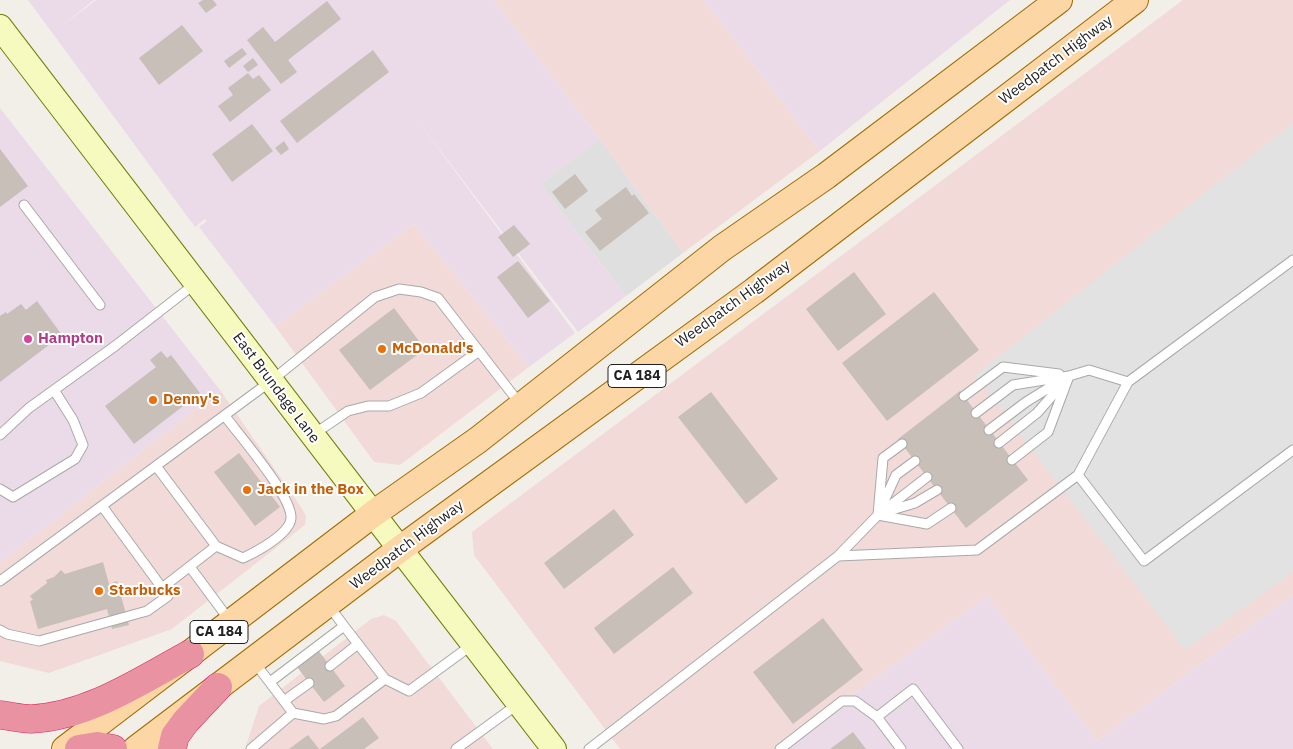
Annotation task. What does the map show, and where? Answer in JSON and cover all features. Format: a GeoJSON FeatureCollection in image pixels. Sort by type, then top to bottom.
{"type":"FeatureCollection","features":[{"type":"Feature","properties":{"kind":"highway"},"geometry":{"type":"LineString","coordinates":[[0,715],[29,719],[59,715],[83,709],[190,654]]}},
{"type":"Feature","properties":{"kind":"highway"},"geometry":{"type":"LineString","coordinates":[[172,749],[175,736],[218,687]]}},
{"type":"Feature","properties":{"kind":"highway"},"geometry":{"type":"LineString","coordinates":[[79,749],[97,746],[113,749]]}},
{"type":"Feature","properties":{"kind":"main road","name":"CA 184"},"geometry":{"type":"LineString","coordinates":[[65,749],[373,514],[478,440],[722,248],[826,176],[1059,0]]}},
{"type":"Feature","properties":{"kind":"main road","name":"Weedpatch Highway"},"geometry":{"type":"LineString","coordinates":[[136,749],[400,550],[754,291],[1135,0]]}},
{"type":"Feature","properties":{"kind":"main road","name":"East Brundage Lane"},"geometry":{"type":"LineString","coordinates":[[0,27],[554,749]]}},
{"type":"Feature","properties":{"kind":"lane"},"geometry":{"type":"LineString","coordinates":[[24,205],[100,305]]}},
{"type":"Feature","properties":{"kind":"lane"},"geometry":{"type":"LineString","coordinates":[[838,556],[977,550],[1078,475],[1128,382],[1293,260]]}},
{"type":"Feature","properties":{"kind":"lane"},"geometry":{"type":"LineString","coordinates":[[0,435],[28,408],[115,346],[196,283]]}},
{"type":"Feature","properties":{"kind":"lane"},"geometry":{"type":"LineString","coordinates":[[0,581],[225,416],[375,296],[399,289],[421,292],[438,298],[521,406]]}},
{"type":"Feature","properties":{"kind":"lane"},"geometry":{"type":"LineString","coordinates":[[312,435],[348,411],[368,406],[389,406],[421,393],[479,350]]}},
{"type":"Feature","properties":{"kind":"lane"},"geometry":{"type":"LineString","coordinates":[[964,396],[1003,367],[1069,376]]}},
{"type":"Feature","properties":{"kind":"lane"},"geometry":{"type":"LineString","coordinates":[[976,413],[1013,385],[1069,376],[1089,370],[1128,382]]}},
{"type":"Feature","properties":{"kind":"lane"},"geometry":{"type":"LineString","coordinates":[[989,430],[1026,402],[1069,376]]}},
{"type":"Feature","properties":{"kind":"lane"},"geometry":{"type":"LineString","coordinates":[[999,443],[1036,413],[1069,376]]}},
{"type":"Feature","properties":{"kind":"lane"},"geometry":{"type":"LineString","coordinates":[[1012,460],[1048,432],[1069,376]]}},
{"type":"Feature","properties":{"kind":"lane"},"geometry":{"type":"LineString","coordinates":[[0,489],[13,497],[75,459],[84,445],[73,420],[54,390]]}},
{"type":"Feature","properties":{"kind":"lane"},"geometry":{"type":"LineString","coordinates":[[156,466],[216,546],[243,558],[253,554],[275,539],[289,526],[291,518],[289,507],[277,486],[225,416]]}},
{"type":"Feature","properties":{"kind":"lane"},"geometry":{"type":"LineString","coordinates":[[878,515],[882,458],[902,444]]}},
{"type":"Feature","properties":{"kind":"lane"},"geometry":{"type":"LineString","coordinates":[[1078,475],[1144,561],[1293,450]]}},
{"type":"Feature","properties":{"kind":"lane"},"geometry":{"type":"LineString","coordinates":[[878,515],[896,475],[915,461]]}},
{"type":"Feature","properties":{"kind":"lane"},"geometry":{"type":"LineString","coordinates":[[589,749],[838,556],[878,515],[927,477]]}},
{"type":"Feature","properties":{"kind":"lane"},"geometry":{"type":"LineString","coordinates":[[878,515],[915,503],[937,490]]}},
{"type":"Feature","properties":{"kind":"lane"},"geometry":{"type":"LineString","coordinates":[[0,630],[7,634],[39,641],[147,611],[168,596],[102,506]]}},
{"type":"Feature","properties":{"kind":"lane"},"geometry":{"type":"LineString","coordinates":[[878,515],[927,524],[951,508]]}},
{"type":"Feature","properties":{"kind":"lane"},"geometry":{"type":"LineString","coordinates":[[162,588],[216,546]]}},
{"type":"Feature","properties":{"kind":"lane"},"geometry":{"type":"LineString","coordinates":[[190,567],[232,623]]}},
{"type":"Feature","properties":{"kind":"lane"},"geometry":{"type":"LineString","coordinates":[[328,604],[385,679],[409,692],[473,644]]}},
{"type":"Feature","properties":{"kind":"lane"},"geometry":{"type":"LineString","coordinates":[[270,682],[344,626]]}},
{"type":"Feature","properties":{"kind":"lane"},"geometry":{"type":"LineString","coordinates":[[330,666],[358,644]]}},
{"type":"Feature","properties":{"kind":"lane"},"geometry":{"type":"LineString","coordinates":[[253,661],[293,713],[324,719],[336,716],[385,679]]}},
{"type":"Feature","properties":{"kind":"lane"},"geometry":{"type":"LineString","coordinates":[[284,702],[309,683]]}},
{"type":"Feature","properties":{"kind":"lane"},"geometry":{"type":"LineString","coordinates":[[877,716],[913,689],[958,749]]}},
{"type":"Feature","properties":{"kind":"lane"},"geometry":{"type":"LineString","coordinates":[[780,749],[842,701],[855,701],[877,716],[901,749]]}},
{"type":"Feature","properties":{"kind":"lane"},"geometry":{"type":"LineString","coordinates":[[456,749],[519,703]]}},
{"type":"Feature","properties":{"kind":"lane"},"geometry":{"type":"LineString","coordinates":[[251,749],[293,713]]}},
{"type":"Feature","properties":{"kind":"shaded area"},"geometry":{"type":"Polygon","coordinates":[[[28,0],[94,0],[60,27],[96,0],[493,0],[600,139],[540,184],[626,296],[578,332],[415,117],[575,333],[529,367],[414,224],[275,326],[199,227],[207,221],[205,219],[195,227],[28,0]]]}},
{"type":"Feature","properties":{"kind":"shaded area"},"geometry":{"type":"Polygon","coordinates":[[[493,0],[704,0],[820,151],[683,253],[600,139],[493,0]]]}},
{"type":"Feature","properties":{"kind":"shaded area"},"geometry":{"type":"Polygon","coordinates":[[[704,0],[1010,0],[820,151],[704,0]]]}},
{"type":"Feature","properties":{"kind":"shaded area"},"geometry":{"type":"Polygon","coordinates":[[[1183,0],[1293,0],[1293,595],[1097,741],[987,596],[780,749],[620,749],[474,555],[472,532],[1183,0]]]}},
{"type":"Feature","properties":{"kind":"shaded area"},"geometry":{"type":"Polygon","coordinates":[[[0,108],[220,390],[0,562],[0,108]]]}},
{"type":"Feature","properties":{"kind":"shaded area"},"geometry":{"type":"Polygon","coordinates":[[[1293,123],[1293,572],[1185,650],[975,375],[1293,123]]]}},
{"type":"Feature","properties":{"kind":"shaded area"},"geometry":{"type":"Polygon","coordinates":[[[600,139],[683,253],[626,296],[540,184],[600,139]]]}},
{"type":"Feature","properties":{"kind":"shaded area"},"geometry":{"type":"Polygon","coordinates":[[[414,224],[529,367],[400,465],[374,462],[275,326],[414,224]]]}},
{"type":"Feature","properties":{"kind":"shaded area"},"geometry":{"type":"Polygon","coordinates":[[[220,390],[301,507],[306,516],[305,525],[172,629],[49,673],[0,661],[0,562],[220,390]]]}},
{"type":"Feature","properties":{"kind":"shaded area"},"geometry":{"type":"Polygon","coordinates":[[[1293,595],[1293,749],[780,749],[987,596],[1097,741],[1293,595]]]}},
{"type":"Feature","properties":{"kind":"shaded area"},"geometry":{"type":"Polygon","coordinates":[[[384,615],[396,621],[493,749],[245,749],[259,706],[371,619],[384,615]]]}},
{"type":"Feature","properties":{"kind":"building"},"geometry":{"type":"Polygon","coordinates":[[[203,0],[213,0],[217,5],[206,13],[198,3],[203,0]]]}},
{"type":"Feature","properties":{"kind":"building"},"geometry":{"type":"Polygon","coordinates":[[[327,1],[341,19],[288,60],[297,72],[281,84],[247,40],[263,27],[275,42],[327,1]]]}},
{"type":"Feature","properties":{"kind":"building"},"geometry":{"type":"Polygon","coordinates":[[[182,25],[203,51],[159,85],[139,58],[182,25]]]}},
{"type":"Feature","properties":{"kind":"building"},"geometry":{"type":"Polygon","coordinates":[[[242,48],[247,54],[229,68],[224,61],[242,48]]]}},
{"type":"Feature","properties":{"kind":"building"},"geometry":{"type":"Polygon","coordinates":[[[373,50],[389,72],[297,143],[280,121],[373,50]]]}},
{"type":"Feature","properties":{"kind":"building"},"geometry":{"type":"Polygon","coordinates":[[[253,58],[258,65],[248,72],[243,66],[253,58]]]}},
{"type":"Feature","properties":{"kind":"building"},"geometry":{"type":"Polygon","coordinates":[[[248,73],[253,79],[259,75],[271,90],[230,122],[218,106],[233,95],[228,88],[248,73]]]}},
{"type":"Feature","properties":{"kind":"building"},"geometry":{"type":"Polygon","coordinates":[[[252,124],[273,151],[232,182],[212,154],[252,124]]]}},
{"type":"Feature","properties":{"kind":"building"},"geometry":{"type":"Polygon","coordinates":[[[284,141],[289,149],[281,155],[275,148],[284,141]]]}},
{"type":"Feature","properties":{"kind":"building"},"geometry":{"type":"Polygon","coordinates":[[[0,149],[28,186],[0,207],[0,149]]]}},
{"type":"Feature","properties":{"kind":"building"},"geometry":{"type":"Polygon","coordinates":[[[575,174],[588,191],[565,209],[552,192],[575,174]]]}},
{"type":"Feature","properties":{"kind":"building"},"geometry":{"type":"Polygon","coordinates":[[[626,187],[649,213],[600,251],[585,232],[602,219],[595,210],[626,187]]]}},
{"type":"Feature","properties":{"kind":"building"},"geometry":{"type":"Polygon","coordinates":[[[514,225],[530,244],[513,257],[498,237],[514,225]]]}},
{"type":"Feature","properties":{"kind":"building"},"geometry":{"type":"Polygon","coordinates":[[[518,261],[550,301],[528,318],[497,277],[518,261]]]}},
{"type":"Feature","properties":{"kind":"building"},"geometry":{"type":"Polygon","coordinates":[[[854,272],[886,314],[838,351],[806,309],[854,272]]]}},
{"type":"Feature","properties":{"kind":"building"},"geometry":{"type":"Polygon","coordinates":[[[934,292],[979,350],[887,421],[842,363],[934,292]]]}},
{"type":"Feature","properties":{"kind":"building","name":"Hampton"},"geometry":{"type":"Polygon","coordinates":[[[37,301],[62,335],[0,382],[0,316],[6,312],[7,314],[21,304],[26,310],[37,301]]]}},
{"type":"Feature","properties":{"kind":"building","name":"McDonald's"},"geometry":{"type":"Polygon","coordinates":[[[394,308],[425,349],[370,390],[339,350],[394,308]]]}},
{"type":"Feature","properties":{"kind":"building","name":"Denny's"},"geometry":{"type":"Polygon","coordinates":[[[161,351],[167,358],[171,355],[200,393],[134,444],[105,406],[156,367],[150,360],[161,351]]]}},
{"type":"Feature","properties":{"kind":"building"},"geometry":{"type":"Polygon","coordinates":[[[960,391],[1028,480],[966,528],[898,439],[960,391]]]}},
{"type":"Feature","properties":{"kind":"building"},"geometry":{"type":"Polygon","coordinates":[[[711,392],[778,479],[746,504],[678,417],[711,392]]]}},
{"type":"Feature","properties":{"kind":"building","name":"Jack in the Box"},"geometry":{"type":"Polygon","coordinates":[[[239,453],[280,507],[255,526],[214,472],[239,453]]]}},
{"type":"Feature","properties":{"kind":"building"},"geometry":{"type":"Polygon","coordinates":[[[614,509],[634,535],[564,589],[544,563],[614,509]]]}},
{"type":"Feature","properties":{"kind":"building"},"geometry":{"type":"Polygon","coordinates":[[[103,562],[109,584],[117,581],[129,625],[112,629],[107,609],[38,629],[30,601],[33,600],[30,596],[47,583],[46,580],[54,577],[61,570],[65,574],[103,562]]]}},
{"type":"Feature","properties":{"kind":"building"},"geometry":{"type":"Polygon","coordinates":[[[673,567],[693,593],[614,654],[594,628],[673,567]]]}},
{"type":"Feature","properties":{"kind":"building"},"geometry":{"type":"Polygon","coordinates":[[[823,618],[863,670],[793,724],[753,672],[823,618]]]}},
{"type":"Feature","properties":{"kind":"building"},"geometry":{"type":"Polygon","coordinates":[[[318,650],[345,686],[324,702],[297,667],[318,650]]]}},
{"type":"Feature","properties":{"kind":"building"},"geometry":{"type":"Polygon","coordinates":[[[363,717],[379,738],[364,749],[320,749],[363,717]]]}},
{"type":"Feature","properties":{"kind":"building"},"geometry":{"type":"Polygon","coordinates":[[[853,732],[866,749],[830,749],[853,732]]]}},
{"type":"Feature","properties":{"kind":"building"},"geometry":{"type":"Polygon","coordinates":[[[308,735],[319,749],[289,749],[308,735]]]}},
{"type":"Feature","properties":{"kind":"place","name":"Hampton"},"geometry":{"type":"Point","coordinates":[28,339]}},
{"type":"Feature","properties":{"kind":"place","name":"McDonald's"},"geometry":{"type":"Point","coordinates":[382,349]}},
{"type":"Feature","properties":{"kind":"place","name":"Denny's"},"geometry":{"type":"Point","coordinates":[153,400]}},
{"type":"Feature","properties":{"kind":"place","name":"Jack in the Box"},"geometry":{"type":"Point","coordinates":[247,490]}},
{"type":"Feature","properties":{"kind":"place","name":"Starbucks"},"geometry":{"type":"Point","coordinates":[99,591]}}]}
